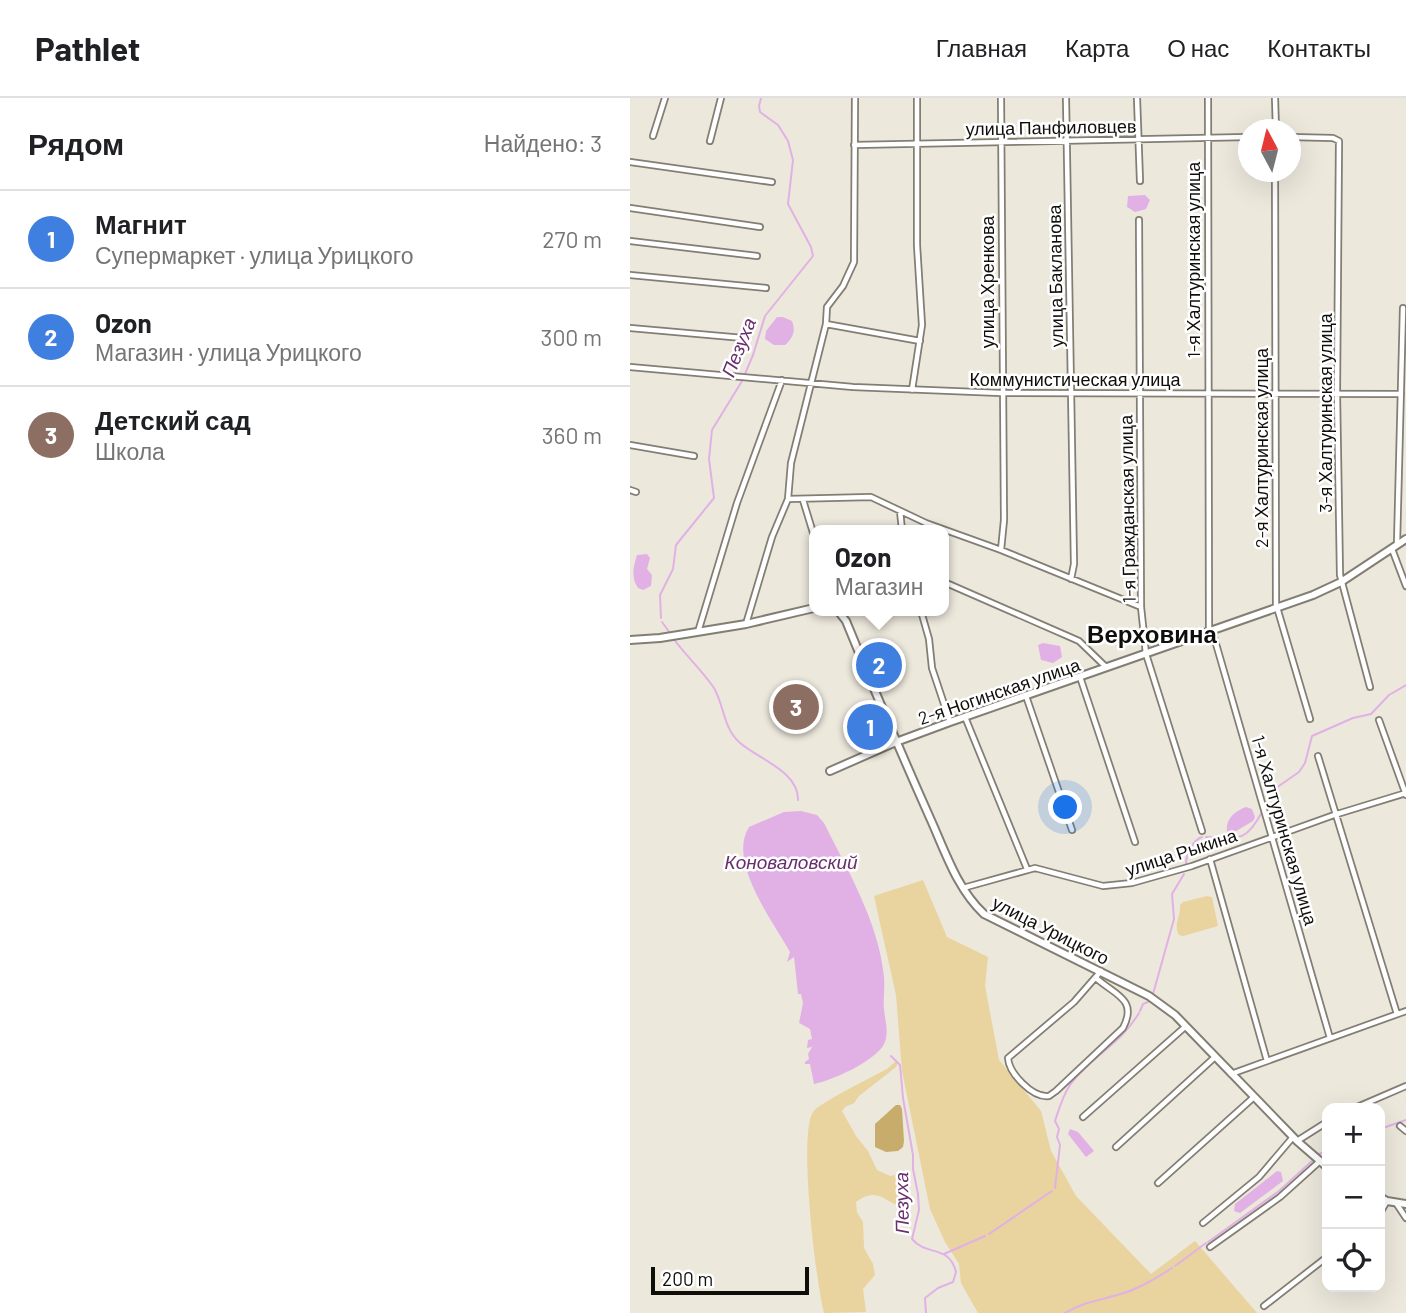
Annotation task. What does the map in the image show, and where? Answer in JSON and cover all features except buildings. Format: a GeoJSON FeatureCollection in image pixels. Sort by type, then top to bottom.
{"type":"FeatureCollection","features":[{"type":"Feature","properties":{"kind":"main road","name":"2-я Ногинская улица"},"geometry":{"type":"LineString","coordinates":[[831,771],[950,722],[1277,608],[1341,582],[1406,539]]}},
{"type":"Feature","properties":{"kind":"main road"},"geometry":{"type":"LineString","coordinates":[[630,640],[660,638],[746,624],[809,609]]}},
{"type":"Feature","properties":{"kind":"main road","name":"улица Урицкого"},"geometry":{"type":"LineString","coordinates":[[842,616],[962,888],[973,903],[984,914],[1149,996],[1175,1015],[1230,1074],[1326,1166]]}},
{"type":"Feature","properties":{"kind":"main road"},"geometry":{"type":"LineString","coordinates":[[1385,1200],[1406,1204]]}},
{"type":"Feature","properties":{"kind":"street"},"geometry":{"type":"LineString","coordinates":[[653,136],[665,98]]}},
{"type":"Feature","properties":{"kind":"street"},"geometry":{"type":"LineString","coordinates":[[709,141],[721,98]]}},
{"type":"Feature","properties":{"kind":"street"},"geometry":{"type":"LineString","coordinates":[[746,624],[772,537],[788,499],[791,463],[827,324],[827,307],[843,286],[854,262],[855,98]]}},
{"type":"Feature","properties":{"kind":"street"},"geometry":{"type":"LineString","coordinates":[[912,390],[922,312],[917,245],[917,98]]}},
{"type":"Feature","properties":{"kind":"street","name":"улица Хренкова"},"geometry":{"type":"LineString","coordinates":[[1001,98],[1004,520],[1001,550]]}},
{"type":"Feature","properties":{"kind":"street","name":"улица Бакланова"},"geometry":{"type":"LineString","coordinates":[[1066,98],[1073,564],[1071,579]]}},
{"type":"Feature","properties":{"kind":"street"},"geometry":{"type":"LineString","coordinates":[[1137,98],[1140,181]]}},
{"type":"Feature","properties":{"kind":"street","name":"1-я Халтуринская улица"},"geometry":{"type":"LineString","coordinates":[[1208,98],[1210,631],[1330,1038]]}},
{"type":"Feature","properties":{"kind":"street"},"geometry":{"type":"LineString","coordinates":[[1275,98],[1276,119]]}},
{"type":"Feature","properties":{"kind":"street","name":"улица Панфиловцев"},"geometry":{"type":"LineString","coordinates":[[855,145],[1238,137]]}},
{"type":"Feature","properties":{"kind":"street","name":"3-я Халтуринская улица"},"geometry":{"type":"LineString","coordinates":[[1301,137],[1333,138],[1338,140],[1339,144],[1338,393],[1341,582],[1370,687]]}},
{"type":"Feature","properties":{"kind":"street"},"geometry":{"type":"LineString","coordinates":[[630,162],[772,182]]}},
{"type":"Feature","properties":{"kind":"street","name":"2-я Халтуринская улица"},"geometry":{"type":"LineString","coordinates":[[1275,182],[1277,608],[1310,719]]}},
{"type":"Feature","properties":{"kind":"street"},"geometry":{"type":"LineString","coordinates":[[630,208],[760,227]]}},
{"type":"Feature","properties":{"kind":"street","name":"1-я Гражданская улица"},"geometry":{"type":"LineString","coordinates":[[1139,220],[1141,607],[1146,654],[1202,831]]}},
{"type":"Feature","properties":{"kind":"street"},"geometry":{"type":"LineString","coordinates":[[630,241],[757,256]]}},
{"type":"Feature","properties":{"kind":"street"},"geometry":{"type":"LineString","coordinates":[[630,275],[766,288]]}},
{"type":"Feature","properties":{"kind":"street"},"geometry":{"type":"LineString","coordinates":[[1403,308],[1395,547],[1406,586]]}},
{"type":"Feature","properties":{"kind":"street"},"geometry":{"type":"LineString","coordinates":[[827,324],[920,341]]}},
{"type":"Feature","properties":{"kind":"street"},"geometry":{"type":"LineString","coordinates":[[630,328],[743,338]]}},
{"type":"Feature","properties":{"kind":"street","name":"Коммунистическая улица"},"geometry":{"type":"LineString","coordinates":[[630,367],[912,390],[1070,395],[1275,392],[1401,394]]}},
{"type":"Feature","properties":{"kind":"street"},"geometry":{"type":"LineString","coordinates":[[698,632],[737,503],[782,380]]}},
{"type":"Feature","properties":{"kind":"street"},"geometry":{"type":"LineString","coordinates":[[630,445],[694,456]]}},
{"type":"Feature","properties":{"kind":"street"},"geometry":{"type":"LineString","coordinates":[[788,499],[871,497],[932,525]]}},
{"type":"Feature","properties":{"kind":"street"},"geometry":{"type":"LineString","coordinates":[[803,500],[811,525]]}},
{"type":"Feature","properties":{"kind":"street"},"geometry":{"type":"LineString","coordinates":[[900,511],[901,525]]}},
{"type":"Feature","properties":{"kind":"street"},"geometry":{"type":"LineString","coordinates":[[949,531],[1141,607]]}},
{"type":"Feature","properties":{"kind":"street"},"geometry":{"type":"LineString","coordinates":[[949,584],[1079,641],[1106,668]]}},
{"type":"Feature","properties":{"kind":"street"},"geometry":{"type":"LineString","coordinates":[[922,616],[929,639],[933,672],[950,722]]}},
{"type":"Feature","properties":{"kind":"street"},"geometry":{"type":"LineString","coordinates":[[1080,677],[1135,842]]}},
{"type":"Feature","properties":{"kind":"street"},"geometry":{"type":"LineString","coordinates":[[1026,696],[1072,830]]}},
{"type":"Feature","properties":{"kind":"street"},"geometry":{"type":"LineString","coordinates":[[965,717],[1027,869]]}},
{"type":"Feature","properties":{"kind":"street"},"geometry":{"type":"LineString","coordinates":[[1379,720],[1406,794]]}},
{"type":"Feature","properties":{"kind":"street"},"geometry":{"type":"LineString","coordinates":[[1318,756],[1397,1014]]}},
{"type":"Feature","properties":{"kind":"street","name":"улица Рыкина"},"geometry":{"type":"LineString","coordinates":[[962,888],[1027,869],[1044,869],[1091,884],[1111,886],[1144,880],[1334,815],[1406,794]]}},
{"type":"Feature","properties":{"kind":"street"},"geometry":{"type":"LineString","coordinates":[[1210,859],[1267,1061]]}},
{"type":"Feature","properties":{"kind":"street"},"geometry":{"type":"LineString","coordinates":[[1096,978],[1125,1000],[1129,1010],[1128,1019],[1123,1028],[1070,1077],[1049,1096],[1042,1097],[1022,1082],[1007,1060],[1013,1051],[1074,1002],[1101,971]]}},
{"type":"Feature","properties":{"kind":"street"},"geometry":{"type":"LineString","coordinates":[[1230,1074],[1406,1011]]}},
{"type":"Feature","properties":{"kind":"street"},"geometry":{"type":"LineString","coordinates":[[1083,1117],[1186,1027]]}},
{"type":"Feature","properties":{"kind":"street"},"geometry":{"type":"LineString","coordinates":[[1116,1147],[1215,1057]]}},
{"type":"Feature","properties":{"kind":"street"},"geometry":{"type":"LineString","coordinates":[[1367,1103],[1406,1086]]}},
{"type":"Feature","properties":{"kind":"street"},"geometry":{"type":"LineString","coordinates":[[1158,1183],[1254,1097]]}},
{"type":"Feature","properties":{"kind":"street"},"geometry":{"type":"LineString","coordinates":[[1203,1223],[1259,1177],[1295,1139],[1322,1125]]}},
{"type":"Feature","properties":{"kind":"street"},"geometry":{"type":"LineString","coordinates":[[1400,1126],[1406,1131]]}},
{"type":"Feature","properties":{"kind":"street"},"geometry":{"type":"LineString","coordinates":[[1210,1247],[1280,1197],[1320,1161]]}},
{"type":"Feature","properties":{"kind":"street"},"geometry":{"type":"LineString","coordinates":[[1396,1203],[1406,1218]]}},
{"type":"Feature","properties":{"kind":"street"},"geometry":{"type":"LineString","coordinates":[[1264,1306],[1322,1261]]}},
{"type":"Feature","properties":{"kind":"shaded area"},"geometry":{"type":"Polygon","coordinates":[[[923,880],[947,937],[988,957],[985,986],[999,1060],[1041,1111],[1051,1151],[1076,1196],[1151,1274],[1195,1241],[1257,1313],[978,1313],[961,1283],[959,1264],[945,1242],[930,1209],[902,1071],[896,995],[874,896],[923,880]]]}},
{"type":"Feature","properties":{"kind":"shaded area"},"geometry":{"type":"Polygon","coordinates":[[[1207,896],[1212,897],[1218,926],[1179,935],[1177,927],[1180,905],[1207,896]]]}},
{"type":"Feature","properties":{"kind":"shaded area"},"geometry":{"type":"Polygon","coordinates":[[[896,1061],[896,1067],[842,1111],[877,1170],[890,1176],[902,1173],[898,1194],[908,1202],[910,1209],[905,1210],[875,1195],[863,1197],[856,1202],[857,1212],[863,1222],[864,1248],[873,1264],[875,1275],[863,1289],[866,1312],[824,1313],[817,1272],[808,1177],[807,1148],[813,1112],[836,1096],[887,1069],[896,1061]]]}},
{"type":"Feature","properties":{"kind":"shaded area"},"geometry":{"type":"Polygon","coordinates":[[[896,1105],[900,1105],[902,1109],[903,1147],[898,1151],[886,1152],[875,1147],[875,1124],[896,1105]]]}},
{"type":"Feature","properties":{"kind":"water"},"geometry":{"type":"Polygon","coordinates":[[[1145,195],[1150,200],[1146,209],[1135,212],[1127,207],[1128,196],[1145,195]]]}},
{"type":"Feature","properties":{"kind":"water"},"geometry":{"type":"Polygon","coordinates":[[[777,317],[792,321],[794,328],[785,345],[774,345],[765,339],[766,331],[777,317]]]}},
{"type":"Feature","properties":{"kind":"water"},"geometry":{"type":"Polygon","coordinates":[[[647,554],[650,558],[647,569],[652,575],[651,586],[643,590],[636,584],[634,568],[637,555],[647,554]]]}},
{"type":"Feature","properties":{"kind":"water"},"geometry":{"type":"Polygon","coordinates":[[[1043,643],[1060,646],[1062,657],[1053,663],[1041,660],[1038,645],[1043,643]]]}},
{"type":"Feature","properties":{"kind":"water"},"geometry":{"type":"Polygon","coordinates":[[[1246,807],[1252,809],[1255,817],[1253,821],[1233,833],[1227,832],[1232,816],[1246,807]]]}},
{"type":"Feature","properties":{"kind":"water","name":"Коноваловский"},"geometry":{"type":"Polygon","coordinates":[[[801,811],[817,815],[824,823],[852,879],[876,937],[884,977],[886,1037],[883,1046],[861,1064],[841,1075],[814,1084],[810,1064],[805,1064],[812,1047],[807,1048],[808,1040],[812,1039],[810,1029],[799,1023],[803,1003],[801,994],[798,994],[794,957],[787,962],[790,952],[755,891],[744,857],[744,841],[749,827],[784,812],[801,811]]]}},
{"type":"Feature","properties":{"kind":"water"},"geometry":{"type":"Polygon","coordinates":[[[1070,1129],[1078,1132],[1094,1151],[1086,1157],[1068,1134],[1070,1129]]]}},
{"type":"Feature","properties":{"kind":"water"},"geometry":{"type":"Polygon","coordinates":[[[1277,1171],[1281,1172],[1283,1181],[1240,1213],[1234,1211],[1235,1204],[1277,1171]]]}},
{"type":"Feature","properties":{"kind":"waterway","name":"Пезуха"},"geometry":{"type":"LineString","coordinates":[[661,618],[660,595],[673,569],[676,545],[714,498],[709,459],[712,430],[742,381],[765,316],[813,256],[788,204],[793,160],[788,141],[778,125],[760,112],[761,98]]}},
{"type":"Feature","properties":{"kind":"waterway","name":"Пезуха"},"geometry":{"type":"LineString","coordinates":[[662,622],[670,633]]}},
{"type":"Feature","properties":{"kind":"waterway","name":"Пезуха"},"geometry":{"type":"LineString","coordinates":[[673,638],[714,688],[734,736],[746,748],[784,773],[792,781],[798,800]]}},
{"type":"Feature","properties":{"kind":"waterway"},"geometry":{"type":"LineString","coordinates":[[1265,805],[1276,788],[1299,772],[1305,763],[1312,736],[1353,718],[1371,714],[1389,695],[1406,685]]}},
{"type":"Feature","properties":{"kind":"waterway"},"geometry":{"type":"LineString","coordinates":[[1206,837],[1239,837],[1250,830],[1262,812]]}},
{"type":"Feature","properties":{"kind":"waterway"},"geometry":{"type":"LineString","coordinates":[[1186,864],[1191,848],[1202,837]]}},
{"type":"Feature","properties":{"kind":"waterway"},"geometry":{"type":"LineString","coordinates":[[1153,994],[1174,919],[1172,894],[1184,874]]}},
{"type":"Feature","properties":{"kind":"waterway"},"geometry":{"type":"LineString","coordinates":[[1140,1011],[1143,1004],[1148,1002]]}},
{"type":"Feature","properties":{"kind":"waterway"},"geometry":{"type":"LineString","coordinates":[[1055,1188],[1060,1145],[1057,1137],[1059,1129],[1055,1121],[1065,1093],[1078,1075],[1132,1024],[1139,1013]]}},
{"type":"Feature","properties":{"kind":"waterway","name":"Пезуха"},"geometry":{"type":"LineString","coordinates":[[891,1056],[900,1065],[918,1194],[919,1210],[912,1239],[924,1248],[943,1254],[953,1263],[956,1272],[953,1282],[938,1288],[925,1298],[926,1313]]}},
{"type":"Feature","properties":{"kind":"waterway"},"geometry":{"type":"LineString","coordinates":[[1385,1127],[1406,1120]]}},
{"type":"Feature","properties":{"kind":"waterway"},"geometry":{"type":"LineString","coordinates":[[1208,1242],[1279,1191],[1312,1161]]}},
{"type":"Feature","properties":{"kind":"waterway"},"geometry":{"type":"LineString","coordinates":[[989,1234],[1052,1191]]}},
{"type":"Feature","properties":{"kind":"waterway"},"geometry":{"type":"LineString","coordinates":[[944,1254],[985,1236]]}},
{"type":"Feature","properties":{"kind":"waterway"},"geometry":{"type":"LineString","coordinates":[[1175,1266],[1206,1243]]}},
{"type":"Feature","properties":{"kind":"waterway"},"geometry":{"type":"LineString","coordinates":[[1065,1313],[1132,1290],[1172,1268]]}},
{"type":"Feature","properties":{"kind":"place","name":"Ozon"},"geometry":{"type":"Point","coordinates":[879,665]}},
{"type":"Feature","properties":{"kind":"place","name":"Детский сад"},"geometry":{"type":"Point","coordinates":[796,707]}},
{"type":"Feature","properties":{"kind":"place","name":"Магнит"},"geometry":{"type":"Point","coordinates":[870,727]}},
{"type":"Feature","properties":{"kind":"district","name":"Верховина"},"geometry":{"type":"Point","coordinates":[1152,633]}}]}
